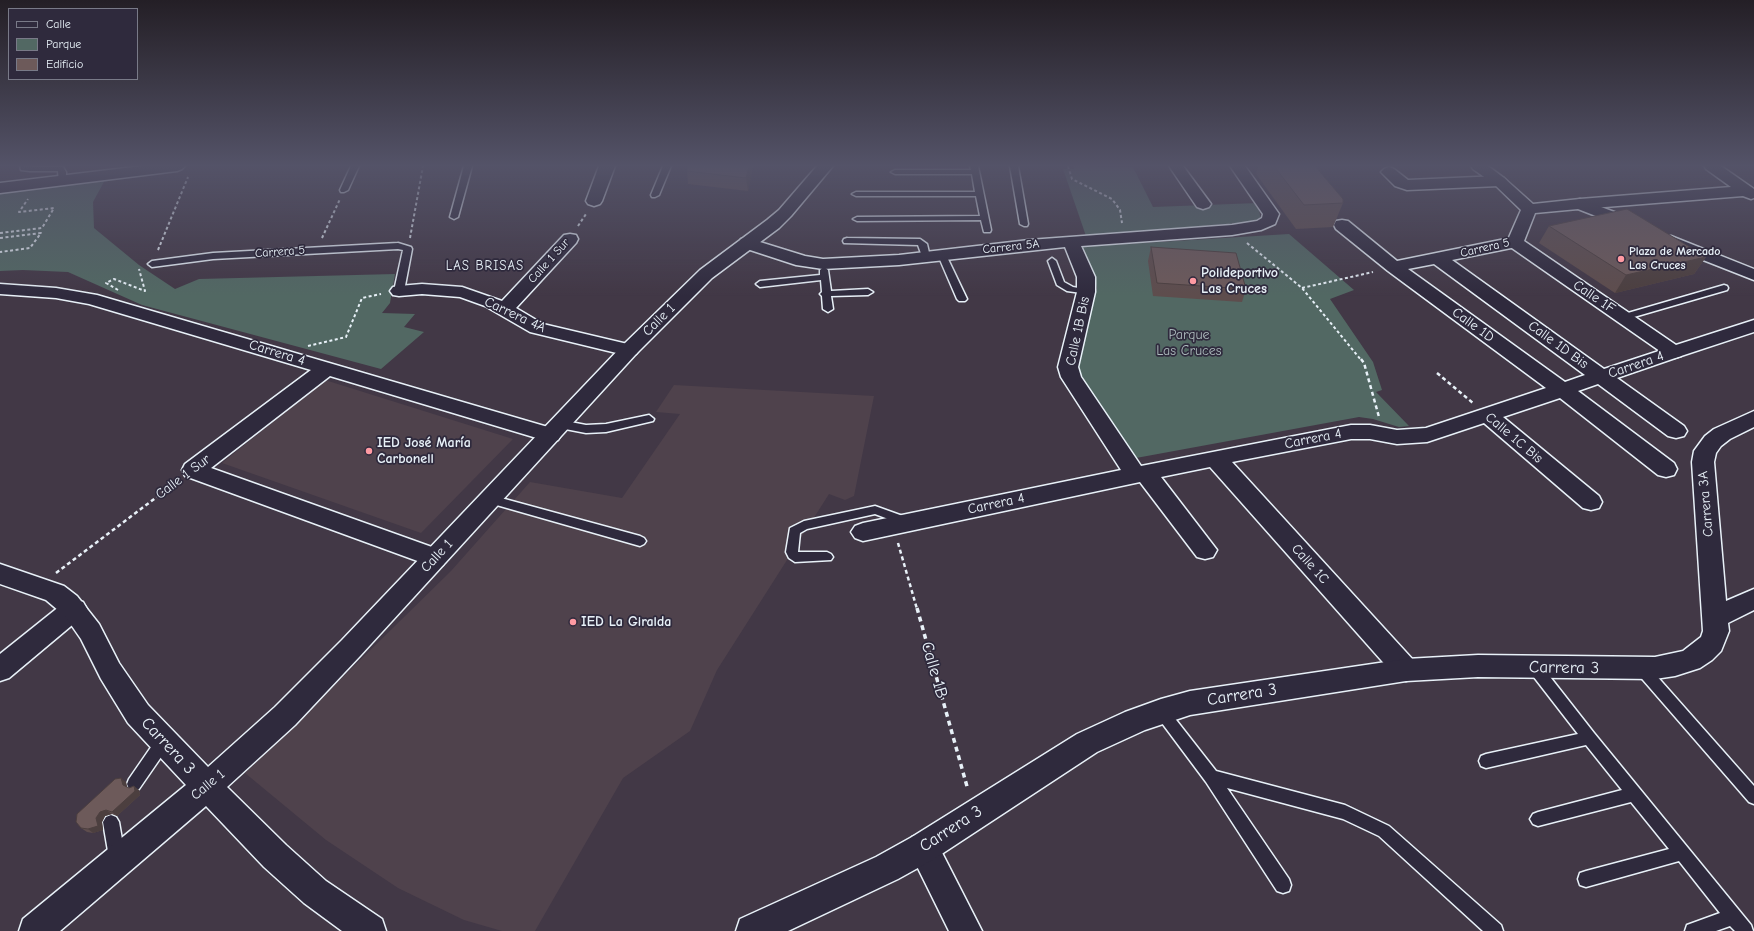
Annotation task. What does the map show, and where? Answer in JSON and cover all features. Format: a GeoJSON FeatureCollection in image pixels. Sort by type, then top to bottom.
{"type":"FeatureCollection","features":[{"type":"Feature","properties":{"kind":"street","name":"Calle 1"},"geometry":{"type":"LineString","coordinates":[[35,931],[206,787],[285,716],[629,350],[706,274],[788,209]]}},
{"type":"Feature","properties":{"kind":"street"},"geometry":{"type":"LineString","coordinates":[[1074,250],[1122,238],[1232,230],[1261,225],[1269,221],[1271,214],[1268,209]]}},
{"type":"Feature","properties":{"kind":"street","name":"Carrera 5"},"geometry":{"type":"LineString","coordinates":[[1394,267],[1439,259],[1514,242],[1529,209]]}},
{"type":"Feature","properties":{"kind":"street"},"geometry":{"type":"LineString","coordinates":[[1594,209],[1754,275]]}},
{"type":"Feature","properties":{"kind":"street","name":"Calle 1D"},"geometry":{"type":"LineString","coordinates":[[1342,225],[1394,267],[1563,390],[1666,469]]}},
{"type":"Feature","properties":{"kind":"street","name":"Calle 1 Sur"},"geometry":{"type":"LineString","coordinates":[[505,309],[570,238]]}},
{"type":"Feature","properties":{"kind":"street","name":"Calle 1F"},"geometry":{"type":"LineString","coordinates":[[1514,242],[1674,352]]}},
{"type":"Feature","properties":{"kind":"street","name":"Carrera 5A"},"geometry":{"type":"LineString","coordinates":[[747,243],[802,261],[824,270],[1030,245],[1074,250]]}},
{"type":"Feature","properties":{"kind":"street","name":"Calle 1B Bis"},"geometry":{"type":"LineString","coordinates":[[1074,250],[1086,277],[1086,292],[1068,367],[1071,377],[1141,474],[1205,550]]}},
{"type":"Feature","properties":{"kind":"street","name":"Calle 1D Bis"},"geometry":{"type":"LineString","coordinates":[[1439,259],[1676,431]]}},
{"type":"Feature","properties":{"kind":"street","name":"Carrera 4"},"geometry":{"type":"LineString","coordinates":[[0,289],[56,293],[119,307],[327,368],[555,430]]}},
{"type":"Feature","properties":{"kind":"street","name":"Carrera 4A"},"geometry":{"type":"LineString","coordinates":[[400,291],[422,289],[462,292],[505,309],[537,328],[629,350]]}},
{"type":"Feature","properties":{"kind":"street","name":"Carrera 4"},"geometry":{"type":"LineString","coordinates":[[863,532],[1214,458],[1351,432],[1370,432],[1407,438],[1427,435],[1754,326]]}},
{"type":"Feature","properties":{"kind":"street","name":"Calle 1 Sur"},"geometry":{"type":"LineString","coordinates":[[192,470],[327,368]]}},
{"type":"Feature","properties":{"kind":"street","name":"Calle 1C Bis"},"geometry":{"type":"LineString","coordinates":[[1487,415],[1591,502]]}},
{"type":"Feature","properties":{"kind":"street","name":"Carrera 3A"},"geometry":{"type":"LineString","coordinates":[[1716,617],[1703,462],[1705,452],[1713,441],[1722,434],[1754,418]]}},
{"type":"Feature","properties":{"kind":"street","name":"Calle 1C"},"geometry":{"type":"LineString","coordinates":[[1214,458],[1406,670]]}},
{"type":"Feature","properties":{"kind":"street"},"geometry":{"type":"LineString","coordinates":[[192,470],[434,558]]}},
{"type":"Feature","properties":{"kind":"street","name":"Carrera 3"},"geometry":{"type":"LineString","coordinates":[[0,574],[55,593],[74,609],[90,632],[110,671],[123,692],[138,714],[163,742],[275,856],[315,892],[370,931]]}},
{"type":"Feature","properties":{"kind":"street"},"geometry":{"type":"LineString","coordinates":[[1716,617],[1754,599]]}},
{"type":"Feature","properties":{"kind":"street"},"geometry":{"type":"LineString","coordinates":[[0,670],[74,609]]}},
{"type":"Feature","properties":{"kind":"street","name":"Carrera 3"},"geometry":{"type":"LineString","coordinates":[[762,929],[843,890],[923,848],[1087,744],[1135,721],[1161,711],[1190,703],[1406,670],[1478,666],[1642,669],[1675,665],[1691,660],[1703,652],[1712,643],[1716,631],[1716,617]]}},
{"type":"Feature","properties":{"kind":"street"},"geometry":{"type":"LineString","coordinates":[[923,848],[966,931]]}},
{"type":"Feature","properties":{"kind":"lane"},"geometry":{"type":"LineString","coordinates":[[454,217],[456,209]]}},
{"type":"Feature","properties":{"kind":"lane"},"geometry":{"type":"LineString","coordinates":[[982,209],[987,230]]}},
{"type":"Feature","properties":{"kind":"lane"},"geometry":{"type":"LineString","coordinates":[[1021,209],[1024,224]]}},
{"type":"Feature","properties":{"kind":"lane"},"geometry":{"type":"LineString","coordinates":[[856,219],[984,218]]}},
{"type":"Feature","properties":{"kind":"lane"},"geometry":{"type":"LineString","coordinates":[[847,241],[920,242],[934,256],[962,299]]}},
{"type":"Feature","properties":{"kind":"lane","name":"Carrera 5"},"geometry":{"type":"LineString","coordinates":[[152,264],[213,256],[386,246],[398,246],[408,249]]}},
{"type":"Feature","properties":{"kind":"lane"},"geometry":{"type":"LineString","coordinates":[[400,291],[408,249]]}},
{"type":"Feature","properties":{"kind":"lane"},"geometry":{"type":"LineString","coordinates":[[1052,261],[1060,283],[1070,289],[1086,292]]}},
{"type":"Feature","properties":{"kind":"lane"},"geometry":{"type":"LineString","coordinates":[[760,284],[824,270],[828,309]]}},
{"type":"Feature","properties":{"kind":"lane"},"geometry":{"type":"LineString","coordinates":[[1624,317],[1724,288]]}},
{"type":"Feature","properties":{"kind":"lane"},"geometry":{"type":"LineString","coordinates":[[826,294],[868,292]]}},
{"type":"Feature","properties":{"kind":"lane"},"geometry":{"type":"LineString","coordinates":[[555,430],[606,428],[648,419]]}},
{"type":"Feature","properties":{"kind":"lane"},"geometry":{"type":"LineString","coordinates":[[490,499],[640,541]]}},
{"type":"Feature","properties":{"kind":"lane"},"geometry":{"type":"LineString","coordinates":[[827,557],[795,557],[792,552],[794,531],[804,526],[875,510],[901,524]]}},
{"type":"Feature","properties":{"kind":"lane"},"geometry":{"type":"LineString","coordinates":[[1535,668],[1589,738],[1732,917],[1745,931]]}},
{"type":"Feature","properties":{"kind":"lane"},"geometry":{"type":"LineString","coordinates":[[1642,669],[1754,797]]}},
{"type":"Feature","properties":{"kind":"lane"},"geometry":{"type":"LineString","coordinates":[[1161,711],[1211,777],[1283,885]]}},
{"type":"Feature","properties":{"kind":"lane"},"geometry":{"type":"LineString","coordinates":[[1486,761],[1589,738]]}},
{"type":"Feature","properties":{"kind":"lane"},"geometry":{"type":"LineString","coordinates":[[134,784],[163,742]]}},
{"type":"Feature","properties":{"kind":"lane"},"geometry":{"type":"LineString","coordinates":[[1211,777],[1345,812],[1384,831],[1495,931]]}},
{"type":"Feature","properties":{"kind":"lane"},"geometry":{"type":"LineString","coordinates":[[1538,819],[1634,794]]}},
{"type":"Feature","properties":{"kind":"lane"},"geometry":{"type":"LineString","coordinates":[[111,822],[118,861]]}},
{"type":"Feature","properties":{"kind":"lane"},"geometry":{"type":"LineString","coordinates":[[1586,879],[1681,853]]}},
{"type":"Feature","properties":{"kind":"lane"},"geometry":{"type":"LineString","coordinates":[[1693,931],[1732,917]]}},
{"type":"Feature","properties":{"kind":"path"},"geometry":{"type":"LineString","coordinates":[[21,209],[19,212],[41,209]]}},
{"type":"Feature","properties":{"kind":"path"},"geometry":{"type":"LineString","coordinates":[[0,233],[42,228],[53,209]]}},
{"type":"Feature","properties":{"kind":"path"},"geometry":{"type":"LineString","coordinates":[[119,307],[134,298],[106,284],[114,279],[145,291],[139,268],[152,264],[170,209]]}},
{"type":"Feature","properties":{"kind":"path"},"geometry":{"type":"LineString","coordinates":[[316,250],[335,209]]}},
{"type":"Feature","properties":{"kind":"path"},"geometry":{"type":"LineString","coordinates":[[408,249],[415,209]]}},
{"type":"Feature","properties":{"kind":"path","name":"Calle 1 Sur"},"geometry":{"type":"LineString","coordinates":[[570,238],[589,209]]}},
{"type":"Feature","properties":{"kind":"path"},"geometry":{"type":"LineString","coordinates":[[1120,209],[1122,238]]}},
{"type":"Feature","properties":{"kind":"path"},"geometry":{"type":"LineString","coordinates":[[1232,230],[1302,288],[1364,363],[1384,435]]}},
{"type":"Feature","properties":{"kind":"path"},"geometry":{"type":"LineString","coordinates":[[0,238],[41,233],[30,248],[0,252]]}},
{"type":"Feature","properties":{"kind":"path"},"geometry":{"type":"LineString","coordinates":[[1302,288],[1394,267]]}},
{"type":"Feature","properties":{"kind":"path"},"geometry":{"type":"LineString","coordinates":[[277,353],[346,337],[362,298],[400,291]]}},
{"type":"Feature","properties":{"kind":"path","name":"Calle 1C Bis"},"geometry":{"type":"LineString","coordinates":[[1437,373],[1487,415]]}},
{"type":"Feature","properties":{"kind":"path","name":"Calle 1 Sur"},"geometry":{"type":"LineString","coordinates":[[38,586],[192,470]]}},
{"type":"Feature","properties":{"kind":"path","name":"Calle 1B"},"geometry":{"type":"LineString","coordinates":[[901,524],[975,814]]}},
{"type":"Feature","properties":{"kind":"shaded area","name":"IED José María Carbonell"},"geometry":{"type":"Polygon","coordinates":[[[325,380],[513,439],[421,533],[222,463],[325,380]]]}},
{"type":"Feature","properties":{"kind":"shaded area","name":"IED La Giralda"},"geometry":{"type":"Polygon","coordinates":[[[674,385],[874,396],[854,496],[845,500],[829,494],[717,670],[690,731],[623,778],[535,931],[502,931],[464,920],[398,888],[326,840],[245,773],[451,571],[530,482],[622,498],[680,414],[656,412],[674,385]]]}},
{"type":"Feature","properties":{"kind":"green space"},"geometry":{"type":"Polygon","coordinates":[[[0,209],[93,209],[94,228],[139,265],[175,289],[199,279],[395,274],[390,303],[382,313],[415,314],[404,327],[424,332],[381,369],[142,305],[68,272],[23,270],[0,271],[0,209]]]}},
{"type":"Feature","properties":{"kind":"green space"},"geometry":{"type":"Polygon","coordinates":[[[1077,209],[1259,209],[1261,221],[1086,236],[1077,209]]]}},
{"type":"Feature","properties":{"kind":"green space","name":"Parque Las Cruces"},"geometry":{"type":"Polygon","coordinates":[[[1289,234],[1354,290],[1330,299],[1373,362],[1382,390],[1376,392],[1409,426],[1399,427],[1373,419],[1359,417],[1136,458],[1078,371],[1079,351],[1097,288],[1095,279],[1077,247],[1289,234]]]}},
{"type":"Feature","properties":{"kind":"building"},"geometry":{"type":"Polygon","coordinates":[[[1628,209],[1706,257],[1626,275],[1549,226],[1628,209]]]}},
{"type":"Feature","properties":{"kind":"building"},"geometry":{"type":"Polygon","coordinates":[[[1151,247],[1236,253],[1246,289],[1157,283],[1151,247]]]}},
{"type":"Feature","properties":{"kind":"building"},"geometry":{"type":"Polygon","coordinates":[[[121,778],[123,785],[129,788],[134,786],[135,791],[112,812],[106,810],[100,812],[96,818],[98,826],[88,829],[81,828],[76,822],[77,814],[115,779],[121,778]]]}},
{"type":"Feature","properties":{"kind":"place","name":"Plaza de Mercado Las Cruces"},"geometry":{"type":"Point","coordinates":[1621,259]}},
{"type":"Feature","properties":{"kind":"place","name":"Polideportivo Las Cruces"},"geometry":{"type":"Point","coordinates":[1193,281]}},
{"type":"Feature","properties":{"kind":"place","name":"IED José María Carbonell"},"geometry":{"type":"Point","coordinates":[369,451]}},
{"type":"Feature","properties":{"kind":"place","name":"IED La Giralda"},"geometry":{"type":"Point","coordinates":[573,622]}},
{"type":"Feature","properties":{"kind":"district","name":"LAS BRISAS"},"geometry":{"type":"Point","coordinates":[485,266]}}]}
